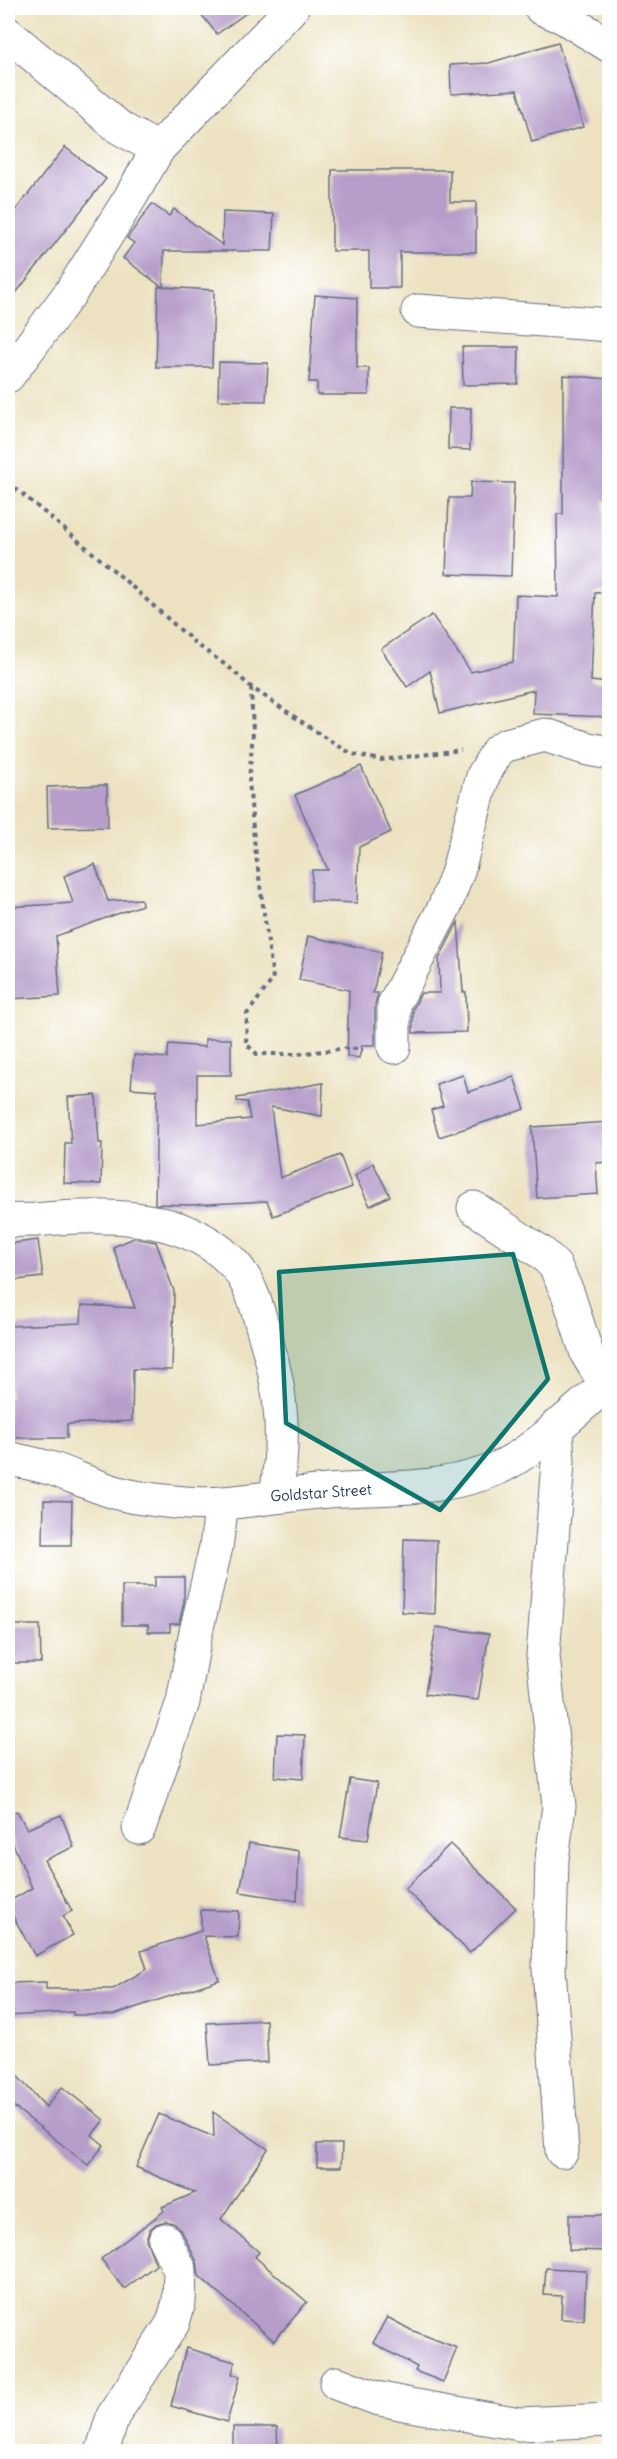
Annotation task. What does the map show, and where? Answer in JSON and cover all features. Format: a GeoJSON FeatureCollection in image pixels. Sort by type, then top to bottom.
{"type":"FeatureCollection","features":[{"type":"Feature","properties":{"kind":"street"},"geometry":{"type":"LineString","coordinates":[[8,376],[71,292],[158,149],[292,8]]}},
{"type":"Feature","properties":{"kind":"street"},"geometry":{"type":"LineString","coordinates":[[541,8],[563,17],[609,46]]}},
{"type":"Feature","properties":{"kind":"street"},"geometry":{"type":"LineString","coordinates":[[8,34],[120,128],[158,149]]}},
{"type":"Feature","properties":{"kind":"street"},"geometry":{"type":"LineString","coordinates":[[418,311],[609,325]]}},
{"type":"Feature","properties":{"kind":"street"},"geometry":{"type":"LineString","coordinates":[[394,1047],[394,1004],[445,906],[458,871],[483,776],[498,750],[506,745],[545,735],[588,749],[609,753]]}},
{"type":"Feature","properties":{"kind":"street"},"geometry":{"type":"LineString","coordinates":[[474,1208],[542,1253],[555,1266],[587,1354],[608,1384]]}},
{"type":"Feature","properties":{"kind":"street"},"geometry":{"type":"LineString","coordinates":[[8,1221],[68,1216],[147,1220],[192,1235],[231,1260],[250,1289],[274,1364],[283,1434],[282,1459],[276,1496]]}},
{"type":"Feature","properties":{"kind":"street","name":"Goldstar Street"},"geometry":{"type":"LineString","coordinates":[[8,1458],[54,1469],[96,1487],[141,1498],[222,1503],[276,1496],[384,1489],[473,1477],[500,1467],[527,1450],[608,1384]]}},
{"type":"Feature","properties":{"kind":"street"},"geometry":{"type":"LineString","coordinates":[[556,1426],[558,1462],[543,1656],[559,1806],[552,1859],[549,1968],[562,2151]]}},
{"type":"Feature","properties":{"kind":"street"},"geometry":{"type":"LineString","coordinates":[[139,1828],[183,1702],[195,1636],[216,1546],[222,1503]]}},
{"type":"Feature","properties":{"kind":"street"},"geometry":{"type":"LineString","coordinates":[[102,2451],[113,2416],[173,2323],[179,2302],[180,2270],[165,2241]]}},
{"type":"Feature","properties":{"kind":"street"},"geometry":{"type":"LineString","coordinates":[[336,2383],[376,2398],[520,2424],[609,2421]]}},
{"type":"Feature","properties":{"kind":"path"},"geometry":{"type":"LineString","coordinates":[[8,482],[118,574],[195,644],[231,669],[251,687],[352,754],[381,760],[467,749],[498,750]]}},
{"type":"Feature","properties":{"kind":"path"},"geometry":{"type":"LineString","coordinates":[[251,687],[253,732],[249,780],[254,840],[273,979],[247,1014],[246,1044],[257,1054],[296,1054],[349,1048],[369,1051],[394,1047]]}},
{"type":"Feature","properties":{"kind":"highlighted area"},"geometry":{"type":"Polygon","coordinates":[[[513,1254],[548,1379],[440,1510],[286,1423],[279,1272],[513,1254]]]}},
{"type":"Feature","properties":{"kind":"building"},"geometry":{"type":"Polygon","coordinates":[[[196,8],[253,8],[217,34],[196,8]]]}},
{"type":"Feature","properties":{"kind":"building"},"geometry":{"type":"Polygon","coordinates":[[[558,42],[583,127],[532,142],[517,90],[451,94],[450,65],[489,63],[558,42]]]}},
{"type":"Feature","properties":{"kind":"building"},"geometry":{"type":"Polygon","coordinates":[[[65,147],[106,179],[8,303],[8,220],[65,147]]]}},
{"type":"Feature","properties":{"kind":"building"},"geometry":{"type":"Polygon","coordinates":[[[332,170],[450,170],[450,202],[476,202],[476,252],[400,252],[400,288],[369,288],[369,251],[332,251],[332,170]]]}},
{"type":"Feature","properties":{"kind":"building"},"geometry":{"type":"Polygon","coordinates":[[[152,204],[169,216],[174,209],[222,245],[223,212],[274,214],[272,251],[164,251],[163,287],[214,290],[212,367],[156,367],[158,287],[162,287],[123,258],[134,243],[127,238],[152,204]]]}},
{"type":"Feature","properties":{"kind":"building"},"geometry":{"type":"Polygon","coordinates":[[[315,295],[357,298],[357,368],[369,368],[369,395],[317,395],[317,382],[309,382],[315,295]]]}},
{"type":"Feature","properties":{"kind":"building"},"geometry":{"type":"Polygon","coordinates":[[[462,347],[519,347],[518,384],[463,385],[462,347]]]}},
{"type":"Feature","properties":{"kind":"building"},"geometry":{"type":"Polygon","coordinates":[[[219,362],[268,363],[266,401],[218,400],[219,362]]]}},
{"type":"Feature","properties":{"kind":"building"},"geometry":{"type":"Polygon","coordinates":[[[563,375],[609,379],[609,501],[604,501],[604,564],[609,564],[609,592],[595,593],[591,681],[609,683],[609,717],[533,714],[534,690],[440,713],[430,671],[407,687],[381,649],[432,615],[471,672],[513,662],[516,595],[558,597],[557,514],[563,514],[563,375]]]}},
{"type":"Feature","properties":{"kind":"building"},"geometry":{"type":"Polygon","coordinates":[[[449,408],[471,408],[470,450],[448,449],[449,408]]]}},
{"type":"Feature","properties":{"kind":"building"},"geometry":{"type":"Polygon","coordinates":[[[471,482],[514,483],[511,576],[446,574],[449,498],[470,498],[471,482]]]}},
{"type":"Feature","properties":{"kind":"building"},"geometry":{"type":"Polygon","coordinates":[[[361,766],[391,832],[359,847],[357,903],[311,901],[312,870],[328,870],[295,795],[361,766]]]}},
{"type":"Feature","properties":{"kind":"building"},"geometry":{"type":"Polygon","coordinates":[[[107,785],[108,827],[48,828],[47,787],[107,785]]]}},
{"type":"Feature","properties":{"kind":"building"},"geometry":{"type":"Polygon","coordinates":[[[95,864],[108,901],[141,899],[142,905],[56,936],[60,996],[8,999],[8,907],[73,903],[64,876],[95,864]]]}},
{"type":"Feature","properties":{"kind":"building"},"geometry":{"type":"Polygon","coordinates":[[[458,922],[463,992],[466,992],[467,1032],[413,1033],[413,1009],[421,993],[440,993],[439,959],[458,922]]]}},
{"type":"Feature","properties":{"kind":"building"},"geometry":{"type":"Polygon","coordinates":[[[308,936],[382,952],[373,993],[378,993],[375,1004],[375,1045],[362,1045],[359,1058],[347,1056],[349,990],[299,980],[308,936]]]}},
{"type":"Feature","properties":{"kind":"building"},"geometry":{"type":"Polygon","coordinates":[[[205,1039],[231,1039],[231,1075],[197,1075],[197,1124],[250,1119],[247,1102],[237,1101],[237,1098],[323,1083],[322,1116],[271,1107],[280,1178],[340,1155],[352,1187],[273,1216],[267,1201],[190,1205],[155,1204],[157,1090],[131,1088],[134,1055],[167,1058],[169,1044],[205,1047],[205,1039]]]}},
{"type":"Feature","properties":{"kind":"building"},"geometry":{"type":"Polygon","coordinates":[[[463,1075],[468,1092],[514,1077],[525,1109],[439,1137],[431,1110],[443,1106],[436,1084],[463,1075]]]}},
{"type":"Feature","properties":{"kind":"building"},"geometry":{"type":"Polygon","coordinates":[[[96,1095],[99,1143],[102,1143],[101,1184],[64,1183],[65,1143],[71,1143],[68,1097],[96,1095]]]}},
{"type":"Feature","properties":{"kind":"building"},"geometry":{"type":"Polygon","coordinates":[[[609,1122],[609,1162],[596,1163],[598,1194],[537,1198],[532,1127],[609,1122]]]}},
{"type":"Feature","properties":{"kind":"building"},"geometry":{"type":"Polygon","coordinates":[[[373,1163],[390,1196],[370,1206],[355,1176],[373,1163]]]}},
{"type":"Feature","properties":{"kind":"building"},"geometry":{"type":"Polygon","coordinates":[[[134,1238],[156,1242],[174,1291],[172,1370],[133,1369],[132,1421],[67,1424],[67,1438],[8,1438],[8,1397],[10,1397],[8,1326],[81,1323],[82,1305],[135,1308],[113,1247],[134,1238]]]}},
{"type":"Feature","properties":{"kind":"building"},"geometry":{"type":"Polygon","coordinates":[[[38,1240],[43,1277],[8,1281],[8,1244],[38,1240]]]}},
{"type":"Feature","properties":{"kind":"building"},"geometry":{"type":"Polygon","coordinates":[[[44,1500],[72,1501],[71,1545],[43,1545],[44,1500]]]}},
{"type":"Feature","properties":{"kind":"building"},"geometry":{"type":"Polygon","coordinates":[[[404,1539],[437,1540],[435,1614],[402,1612],[404,1539]]]}},
{"type":"Feature","properties":{"kind":"building"},"geometry":{"type":"Polygon","coordinates":[[[155,1577],[184,1577],[184,1602],[179,1624],[170,1624],[170,1632],[148,1632],[148,1625],[122,1625],[122,1586],[155,1586],[155,1577]]]}},
{"type":"Feature","properties":{"kind":"building"},"geometry":{"type":"Polygon","coordinates":[[[8,1625],[40,1625],[41,1663],[8,1663],[8,1625]]]}},
{"type":"Feature","properties":{"kind":"building"},"geometry":{"type":"Polygon","coordinates":[[[436,1627],[489,1634],[478,1700],[425,1694],[436,1627]]]}},
{"type":"Feature","properties":{"kind":"building"},"geometry":{"type":"Polygon","coordinates":[[[277,1734],[305,1735],[303,1779],[275,1777],[277,1734]]]}},
{"type":"Feature","properties":{"kind":"building"},"geometry":{"type":"Polygon","coordinates":[[[350,1779],[377,1783],[368,1840],[340,1837],[350,1779]]]}},
{"type":"Feature","properties":{"kind":"building"},"geometry":{"type":"Polygon","coordinates":[[[17,1811],[27,1829],[61,1815],[74,1847],[44,1860],[72,1911],[63,1916],[73,1935],[35,1956],[8,1907],[8,1902],[32,1888],[8,1832],[8,1815],[17,1811]]]}},
{"type":"Feature","properties":{"kind":"building"},"geometry":{"type":"Polygon","coordinates":[[[249,1843],[299,1851],[297,1901],[240,1892],[249,1843]]]}},
{"type":"Feature","properties":{"kind":"building"},"geometry":{"type":"Polygon","coordinates":[[[450,1844],[516,1908],[470,1953],[405,1889],[450,1844]]]}},
{"type":"Feature","properties":{"kind":"building"},"geometry":{"type":"Polygon","coordinates":[[[201,1910],[239,1911],[238,1937],[204,1936],[219,1980],[113,2015],[73,2015],[73,2012],[8,2016],[8,1983],[46,1982],[46,1989],[113,1989],[147,1969],[141,1951],[201,1931],[201,1910]]]}},
{"type":"Feature","properties":{"kind":"building"},"geometry":{"type":"Polygon","coordinates":[[[266,2020],[268,2062],[210,2065],[207,2023],[266,2020]]]}},
{"type":"Feature","properties":{"kind":"building"},"geometry":{"type":"Polygon","coordinates":[[[8,2066],[46,2107],[62,2087],[104,2120],[92,2135],[104,2145],[88,2165],[8,2102],[8,2066]]]}},
{"type":"Feature","properties":{"kind":"building"},"geometry":{"type":"Polygon","coordinates":[[[213,2112],[268,2149],[221,2219],[259,2252],[255,2257],[307,2302],[274,2341],[199,2276],[197,2262],[182,2232],[175,2224],[166,2221],[150,2229],[146,2239],[156,2265],[124,2289],[101,2259],[164,2211],[162,2207],[195,2193],[136,2167],[159,2114],[214,2137],[213,2112]]]}},
{"type":"Feature","properties":{"kind":"building"},"geometry":{"type":"Polygon","coordinates":[[[317,2144],[342,2144],[341,2167],[317,2167],[317,2144]]]}},
{"type":"Feature","properties":{"kind":"building"},"geometry":{"type":"Polygon","coordinates":[[[569,2215],[609,2215],[609,2251],[569,2250],[569,2215]]]}},
{"type":"Feature","properties":{"kind":"building"},"geometry":{"type":"Polygon","coordinates":[[[546,2268],[586,2270],[584,2320],[561,2319],[562,2296],[544,2295],[546,2268]]]}},
{"type":"Feature","properties":{"kind":"building"},"geometry":{"type":"Polygon","coordinates":[[[387,2317],[411,2330],[457,2348],[443,2382],[415,2371],[417,2367],[373,2343],[387,2317]]]}},
{"type":"Feature","properties":{"kind":"building"},"geometry":{"type":"Polygon","coordinates":[[[186,2348],[235,2362],[232,2374],[240,2376],[227,2422],[171,2406],[186,2348]]]}},
{"type":"Feature","properties":{"kind":"building"},"geometry":{"type":"Polygon","coordinates":[[[233,2427],[277,2427],[278,2451],[233,2451],[233,2427]]]}}]}
